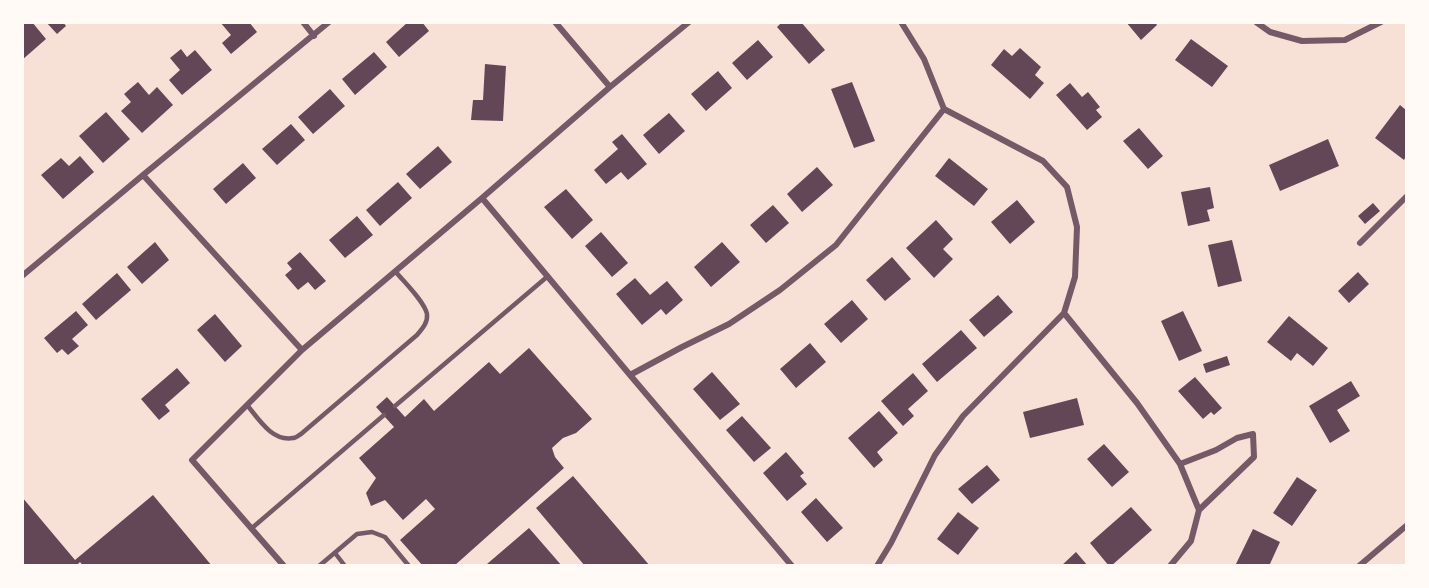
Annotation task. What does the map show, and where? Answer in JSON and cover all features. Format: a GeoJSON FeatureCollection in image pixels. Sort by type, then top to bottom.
{"type":"FeatureCollection","features":[{"type":"Feature","properties":{"kind":"street"},"geometry":{"type":"LineString","coordinates":[[303,22],[314,36]]}},
{"type":"Feature","properties":{"kind":"street"},"geometry":{"type":"LineString","coordinates":[[22,276],[329,22]]}},
{"type":"Feature","properties":{"kind":"street"},"geometry":{"type":"LineString","coordinates":[[555,22],[610,87]]}},
{"type":"Feature","properties":{"kind":"street"},"geometry":{"type":"LineString","coordinates":[[284,566],[192,460],[302,350],[689,22]]}},
{"type":"Feature","properties":{"kind":"street"},"geometry":{"type":"LineString","coordinates":[[877,566],[935,455],[963,416],[1064,313],[1075,277],[1077,227],[1067,188],[1043,161],[944,109],[924,59],[901,22]]}},
{"type":"Feature","properties":{"kind":"street"},"geometry":{"type":"LineString","coordinates":[[1256,22],[1270,32],[1302,41],[1345,40],[1381,22]]}},
{"type":"Feature","properties":{"kind":"street"},"geometry":{"type":"LineString","coordinates":[[630,375],[729,324],[780,290],[836,245],[944,109]]}},
{"type":"Feature","properties":{"kind":"street"},"geometry":{"type":"LineString","coordinates":[[143,175],[302,350]]}},
{"type":"Feature","properties":{"kind":"street"},"geometry":{"type":"LineString","coordinates":[[1360,243],[1407,197]]}},
{"type":"Feature","properties":{"kind":"street"},"geometry":{"type":"LineString","coordinates":[[482,198],[792,566]]}},
{"type":"Feature","properties":{"kind":"street"},"geometry":{"type":"LineString","coordinates":[[1064,313],[1137,403],[1180,464],[1199,510]]}},
{"type":"Feature","properties":{"kind":"street"},"geometry":{"type":"LineString","coordinates":[[1170,566],[1191,541],[1199,510],[1254,458],[1253,434],[1237,438],[1216,450],[1180,464]]}},
{"type":"Feature","properties":{"kind":"street"},"geometry":{"type":"LineString","coordinates":[[1359,566],[1407,526]]}},
{"type":"Feature","properties":{"kind":"lane"},"geometry":{"type":"LineString","coordinates":[[247,405],[269,430],[279,437],[292,438],[302,434],[417,335],[425,327],[427,315],[421,302],[395,271]]}},
{"type":"Feature","properties":{"kind":"lane"},"geometry":{"type":"LineString","coordinates":[[395,406],[548,276]]}},
{"type":"Feature","properties":{"kind":"lane"},"geometry":{"type":"LineString","coordinates":[[252,528],[384,416]]}},
{"type":"Feature","properties":{"kind":"lane"},"geometry":{"type":"LineString","coordinates":[[319,566],[357,534],[372,532],[385,537],[409,566]]}},
{"type":"Feature","properties":{"kind":"lane"},"geometry":{"type":"LineString","coordinates":[[335,553],[345,566]]}},
{"type":"Feature","properties":{"kind":"building"},"geometry":{"type":"Polygon","coordinates":[[[26,22],[32,22],[46,39],[22,60],[22,26],[26,22]]]}},
{"type":"Feature","properties":{"kind":"building"},"geometry":{"type":"Polygon","coordinates":[[[46,22],[63,22],[66,26],[57,34],[46,22]]]}},
{"type":"Feature","properties":{"kind":"building"},"geometry":{"type":"Polygon","coordinates":[[[220,22],[249,22],[257,32],[231,54],[222,43],[231,35],[220,22]]]}},
{"type":"Feature","properties":{"kind":"building"},"geometry":{"type":"Polygon","coordinates":[[[408,22],[422,22],[429,31],[399,57],[386,42],[408,22]]]}},
{"type":"Feature","properties":{"kind":"building"},"geometry":{"type":"Polygon","coordinates":[[[782,22],[801,22],[825,50],[809,64],[777,27],[782,22]]]}},
{"type":"Feature","properties":{"kind":"building"},"geometry":{"type":"Polygon","coordinates":[[[1126,22],[1155,22],[1157,25],[1141,40],[1126,22]]]}},
{"type":"Feature","properties":{"kind":"building"},"geometry":{"type":"Polygon","coordinates":[[[1191,39],[1228,66],[1212,87],[1175,60],[1191,39]]]}},
{"type":"Feature","properties":{"kind":"building"},"geometry":{"type":"Polygon","coordinates":[[[758,40],[773,57],[747,80],[732,63],[758,40]]]}},
{"type":"Feature","properties":{"kind":"building"},"geometry":{"type":"Polygon","coordinates":[[[1020,48],[1041,67],[1035,75],[1044,83],[1030,99],[991,65],[1004,49],[1012,56],[1020,48]]]}},
{"type":"Feature","properties":{"kind":"building"},"geometry":{"type":"Polygon","coordinates":[[[181,49],[187,57],[195,50],[212,70],[182,95],[169,80],[180,70],[170,58],[181,49]]]}},
{"type":"Feature","properties":{"kind":"building"},"geometry":{"type":"Polygon","coordinates":[[[374,52],[387,67],[355,95],[342,79],[374,52]]]}},
{"type":"Feature","properties":{"kind":"building"},"geometry":{"type":"Polygon","coordinates":[[[485,64],[506,66],[503,121],[471,120],[473,100],[483,100],[485,64]]]}},
{"type":"Feature","properties":{"kind":"building"},"geometry":{"type":"Polygon","coordinates":[[[718,71],[732,88],[706,111],[691,94],[718,71]]]}},
{"type":"Feature","properties":{"kind":"building"},"geometry":{"type":"Polygon","coordinates":[[[138,82],[149,95],[157,87],[173,105],[142,133],[121,111],[131,102],[124,94],[138,82]]]}},
{"type":"Feature","properties":{"kind":"building"},"geometry":{"type":"Polygon","coordinates":[[[852,82],[875,141],[854,148],[831,89],[852,82]]]}},
{"type":"Feature","properties":{"kind":"building"},"geometry":{"type":"Polygon","coordinates":[[[1070,83],[1082,97],[1088,92],[1100,107],[1096,110],[1102,117],[1087,130],[1056,95],[1070,83]]]}},
{"type":"Feature","properties":{"kind":"building"},"geometry":{"type":"Polygon","coordinates":[[[330,89],[345,106],[313,134],[298,117],[330,89]]]}},
{"type":"Feature","properties":{"kind":"building"},"geometry":{"type":"Polygon","coordinates":[[[1400,105],[1406,110],[1406,156],[1404,160],[1375,138],[1400,105]]]}},
{"type":"Feature","properties":{"kind":"building"},"geometry":{"type":"Polygon","coordinates":[[[106,112],[130,139],[103,163],[79,136],[106,112]]]}},
{"type":"Feature","properties":{"kind":"building"},"geometry":{"type":"Polygon","coordinates":[[[669,113],[685,131],[659,154],[643,135],[669,113]]]}},
{"type":"Feature","properties":{"kind":"building"},"geometry":{"type":"Polygon","coordinates":[[[291,124],[305,140],[277,165],[262,149],[291,124]]]}},
{"type":"Feature","properties":{"kind":"building"},"geometry":{"type":"Polygon","coordinates":[[[1139,128],[1163,156],[1148,169],[1123,141],[1139,128]]]}},
{"type":"Feature","properties":{"kind":"building"},"geometry":{"type":"Polygon","coordinates":[[[622,134],[647,164],[628,180],[621,172],[606,184],[594,170],[618,149],[612,142],[622,134]]]}},
{"type":"Feature","properties":{"kind":"building"},"geometry":{"type":"Polygon","coordinates":[[[1328,139],[1339,166],[1280,191],[1269,165],[1328,139]]]}},
{"type":"Feature","properties":{"kind":"building"},"geometry":{"type":"Polygon","coordinates":[[[438,146],[452,162],[420,189],[406,174],[438,146]]]}},
{"type":"Feature","properties":{"kind":"building"},"geometry":{"type":"Polygon","coordinates":[[[80,156],[94,172],[63,199],[41,175],[61,158],[69,166],[80,156]]]}},
{"type":"Feature","properties":{"kind":"building"},"geometry":{"type":"Polygon","coordinates":[[[949,158],[988,189],[974,206],[935,176],[949,158]]]}},
{"type":"Feature","properties":{"kind":"building"},"geometry":{"type":"Polygon","coordinates":[[[243,163],[256,178],[226,204],[213,189],[243,163]]]}},
{"type":"Feature","properties":{"kind":"building"},"geometry":{"type":"Polygon","coordinates":[[[817,167],[833,185],[802,212],[787,194],[817,167]]]}},
{"type":"Feature","properties":{"kind":"building"},"geometry":{"type":"Polygon","coordinates":[[[398,182],[412,198],[380,226],[366,210],[398,182]]]}},
{"type":"Feature","properties":{"kind":"building"},"geometry":{"type":"Polygon","coordinates":[[[1210,187],[1214,208],[1207,210],[1210,221],[1188,226],[1181,192],[1210,187]]]}},
{"type":"Feature","properties":{"kind":"building"},"geometry":{"type":"Polygon","coordinates":[[[566,189],[593,220],[572,239],[544,207],[566,189]]]}},
{"type":"Feature","properties":{"kind":"building"},"geometry":{"type":"Polygon","coordinates":[[[1017,200],[1035,222],[1010,244],[991,222],[1017,200]]]}},
{"type":"Feature","properties":{"kind":"building"},"geometry":{"type":"Polygon","coordinates":[[[1373,203],[1380,211],[1365,224],[1358,216],[1373,203]]]}},
{"type":"Feature","properties":{"kind":"building"},"geometry":{"type":"Polygon","coordinates":[[[773,205],[789,223],[766,243],[750,225],[773,205]]]}},
{"type":"Feature","properties":{"kind":"building"},"geometry":{"type":"Polygon","coordinates":[[[357,216],[373,235],[345,258],[329,240],[357,216]]]}},
{"type":"Feature","properties":{"kind":"building"},"geometry":{"type":"Polygon","coordinates":[[[936,220],[953,239],[943,249],[953,259],[934,278],[906,248],[936,220]]]}},
{"type":"Feature","properties":{"kind":"building"},"geometry":{"type":"Polygon","coordinates":[[[601,232],[628,263],[612,277],[585,246],[601,232]]]}},
{"type":"Feature","properties":{"kind":"building"},"geometry":{"type":"Polygon","coordinates":[[[1232,240],[1242,281],[1218,287],[1208,245],[1232,240]]]}},
{"type":"Feature","properties":{"kind":"building"},"geometry":{"type":"Polygon","coordinates":[[[155,242],[169,260],[142,284],[127,267],[155,242]]]}},
{"type":"Feature","properties":{"kind":"building"},"geometry":{"type":"Polygon","coordinates":[[[722,242],[740,262],[711,287],[694,267],[722,242]]]}},
{"type":"Feature","properties":{"kind":"building"},"geometry":{"type":"Polygon","coordinates":[[[300,252],[326,281],[315,290],[308,282],[298,290],[285,275],[292,269],[287,263],[300,252]]]}},
{"type":"Feature","properties":{"kind":"building"},"geometry":{"type":"Polygon","coordinates":[[[892,257],[911,279],[885,301],[866,280],[892,257]]]}},
{"type":"Feature","properties":{"kind":"building"},"geometry":{"type":"Polygon","coordinates":[[[1358,272],[1369,284],[1349,303],[1338,291],[1358,272]]]}},
{"type":"Feature","properties":{"kind":"building"},"geometry":{"type":"Polygon","coordinates":[[[117,273],[131,290],[96,320],[82,304],[117,273]]]}},
{"type":"Feature","properties":{"kind":"building"},"geometry":{"type":"Polygon","coordinates":[[[635,278],[650,295],[667,281],[683,300],[666,315],[661,309],[642,325],[616,294],[635,278]]]}},
{"type":"Feature","properties":{"kind":"building"},"geometry":{"type":"Polygon","coordinates":[[[998,295],[1013,312],[984,337],[969,320],[998,295]]]}},
{"type":"Feature","properties":{"kind":"building"},"geometry":{"type":"Polygon","coordinates":[[[852,300],[868,319],[841,343],[824,324],[852,300]]]}},
{"type":"Feature","properties":{"kind":"building"},"geometry":{"type":"Polygon","coordinates":[[[76,311],[88,325],[72,339],[79,346],[68,355],[62,349],[57,353],[44,338],[76,311]]]}},
{"type":"Feature","properties":{"kind":"building"},"geometry":{"type":"Polygon","coordinates":[[[1183,311],[1202,351],[1179,361],[1161,321],[1183,311]]]}},
{"type":"Feature","properties":{"kind":"building"},"geometry":{"type":"Polygon","coordinates":[[[215,314],[242,346],[225,362],[197,330],[215,314]]]}},
{"type":"Feature","properties":{"kind":"building"},"geometry":{"type":"Polygon","coordinates":[[[1289,316],[1328,348],[1313,366],[1297,353],[1291,361],[1267,342],[1289,316]]]}},
{"type":"Feature","properties":{"kind":"building"},"geometry":{"type":"Polygon","coordinates":[[[961,330],[977,348],[937,382],[922,364],[961,330]]]}},
{"type":"Feature","properties":{"kind":"building"},"geometry":{"type":"Polygon","coordinates":[[[810,343],[826,362],[796,388],[780,369],[810,343]]]}},
{"type":"Feature","properties":{"kind":"building"},"geometry":{"type":"Polygon","coordinates":[[[529,348],[592,419],[576,433],[563,438],[552,448],[555,457],[564,468],[454,566],[423,566],[400,540],[435,509],[426,499],[403,520],[385,500],[371,506],[366,493],[376,478],[359,458],[394,427],[376,407],[387,397],[405,417],[424,399],[434,411],[489,362],[500,374],[529,348]]]}},
{"type":"Feature","properties":{"kind":"building"},"geometry":{"type":"Polygon","coordinates":[[[1227,356],[1230,365],[1206,373],[1203,364],[1227,356]]]}},
{"type":"Feature","properties":{"kind":"building"},"geometry":{"type":"Polygon","coordinates":[[[177,368],[190,383],[165,405],[170,411],[159,420],[141,399],[177,368]]]}},
{"type":"Feature","properties":{"kind":"building"},"geometry":{"type":"Polygon","coordinates":[[[712,372],[740,404],[720,420],[693,389],[712,372]]]}},
{"type":"Feature","properties":{"kind":"building"},"geometry":{"type":"Polygon","coordinates":[[[913,373],[928,391],[908,409],[914,416],[903,426],[881,401],[913,373]]]}},
{"type":"Feature","properties":{"kind":"building"},"geometry":{"type":"Polygon","coordinates":[[[1195,377],[1222,408],[1214,415],[1211,412],[1203,419],[1178,391],[1195,377]]]}},
{"type":"Feature","properties":{"kind":"building"},"geometry":{"type":"Polygon","coordinates":[[[1351,381],[1360,396],[1337,410],[1350,431],[1330,443],[1309,406],[1351,381]]]}},
{"type":"Feature","properties":{"kind":"building"},"geometry":{"type":"Polygon","coordinates":[[[1077,398],[1084,425],[1030,438],[1023,412],[1077,398]]]}},
{"type":"Feature","properties":{"kind":"building"},"geometry":{"type":"Polygon","coordinates":[[[879,411],[898,433],[877,452],[883,460],[874,468],[848,438],[879,411]]]}},
{"type":"Feature","properties":{"kind":"building"},"geometry":{"type":"Polygon","coordinates":[[[742,416],[771,448],[754,462],[726,430],[742,416]]]}},
{"type":"Feature","properties":{"kind":"building"},"geometry":{"type":"Polygon","coordinates":[[[1104,444],[1129,472],[1112,487],[1087,459],[1104,444]]]}},
{"type":"Feature","properties":{"kind":"building"},"geometry":{"type":"Polygon","coordinates":[[[786,452],[804,473],[800,476],[807,484],[787,501],[763,473],[786,452]]]}},
{"type":"Feature","properties":{"kind":"building"},"geometry":{"type":"Polygon","coordinates":[[[987,465],[1000,480],[972,504],[958,489],[987,465]]]}},
{"type":"Feature","properties":{"kind":"building"},"geometry":{"type":"Polygon","coordinates":[[[573,476],[650,566],[585,566],[536,508],[573,476]]]}},
{"type":"Feature","properties":{"kind":"building"},"geometry":{"type":"Polygon","coordinates":[[[1297,477],[1317,490],[1292,526],[1273,513],[1297,477]]]}},
{"type":"Feature","properties":{"kind":"building"},"geometry":{"type":"Polygon","coordinates":[[[153,495],[212,566],[83,566],[80,562],[76,566],[22,566],[22,497],[75,560],[153,495]]]}},
{"type":"Feature","properties":{"kind":"building"},"geometry":{"type":"Polygon","coordinates":[[[816,498],[843,528],[827,542],[801,512],[816,498]]]}},
{"type":"Feature","properties":{"kind":"building"},"geometry":{"type":"Polygon","coordinates":[[[1131,507],[1152,530],[1109,566],[1090,543],[1131,507]]]}},
{"type":"Feature","properties":{"kind":"building"},"geometry":{"type":"Polygon","coordinates":[[[958,512],[979,528],[958,555],[937,539],[958,512]]]}},
{"type":"Feature","properties":{"kind":"building"},"geometry":{"type":"Polygon","coordinates":[[[529,528],[562,566],[489,566],[487,564],[529,528]]]}},
{"type":"Feature","properties":{"kind":"building"},"geometry":{"type":"Polygon","coordinates":[[[1253,529],[1280,542],[1269,566],[1235,566],[1253,529]]]}},
{"type":"Feature","properties":{"kind":"building"},"geometry":{"type":"Polygon","coordinates":[[[1076,552],[1088,566],[1061,566],[1076,552]]]}}]}
